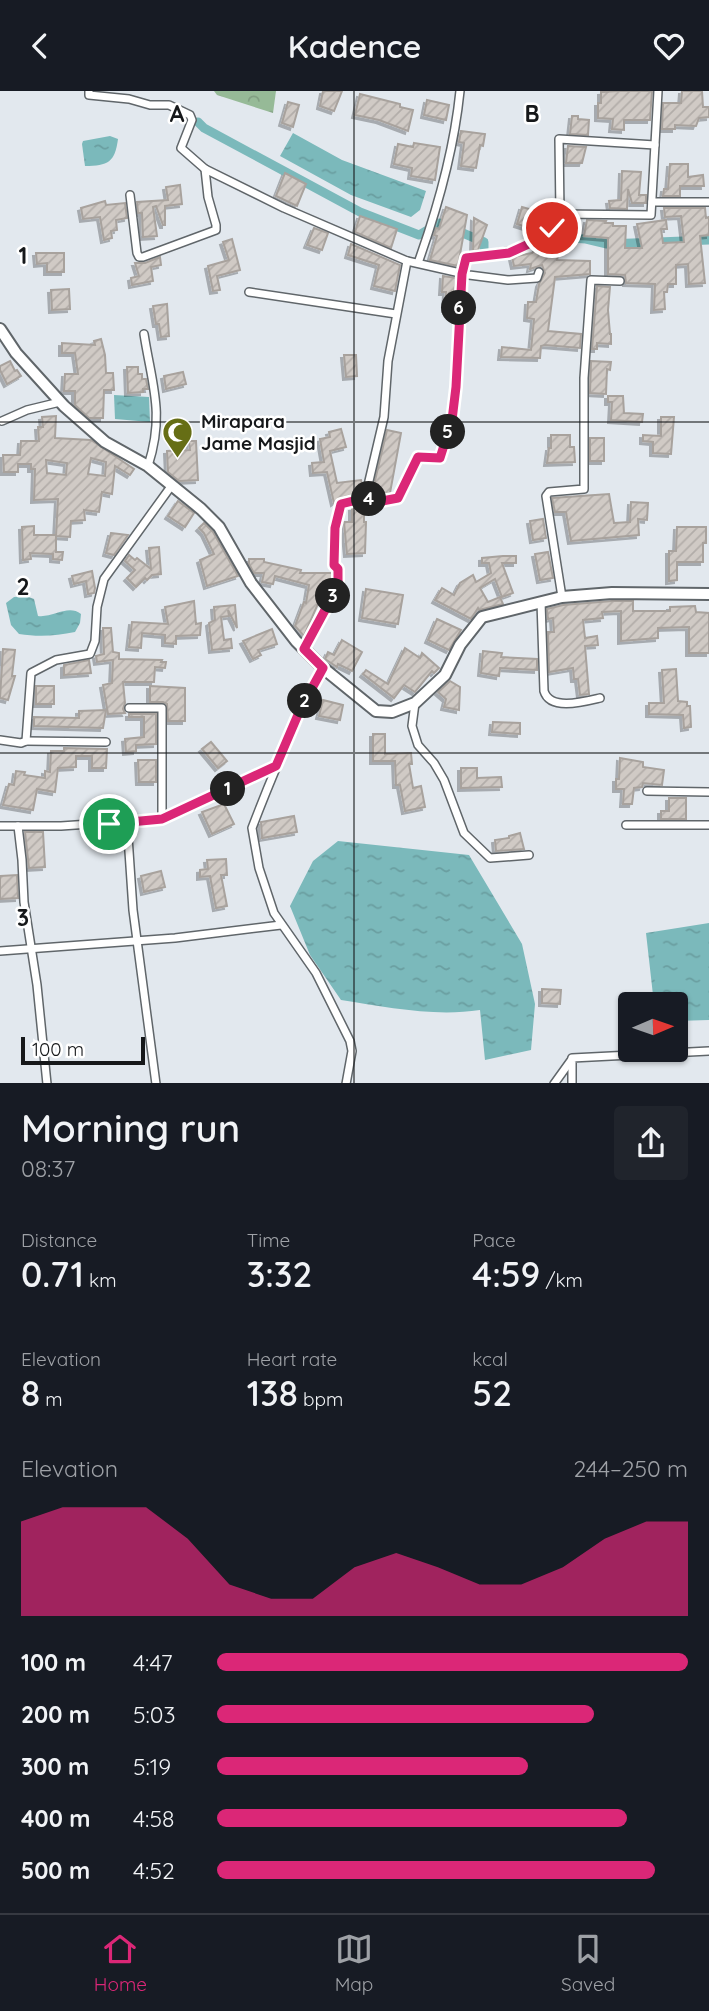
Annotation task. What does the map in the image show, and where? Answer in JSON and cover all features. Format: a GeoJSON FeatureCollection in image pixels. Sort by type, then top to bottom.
{"type":"FeatureCollection","features":[{"type":"Feature","properties":{"kind":"street"},"geometry":{"type":"LineString","coordinates":[[89,91],[89,95],[129,99],[150,105],[169,105],[190,114],[192,120],[181,148],[205,169],[284,208],[407,261],[462,274],[508,280],[537,278],[539,272]]}},
{"type":"Feature","properties":{"kind":"street"},"geometry":{"type":"LineString","coordinates":[[418,263],[437,212],[452,148],[460,91]]}},
{"type":"Feature","properties":{"kind":"street"},"geometry":{"type":"LineString","coordinates":[[560,214],[651,215],[658,91]]}},
{"type":"Feature","properties":{"kind":"street"},"geometry":{"type":"LineString","coordinates":[[304,649],[338,586],[338,569],[334,565],[335,528],[341,504],[365,498],[382,501],[398,498],[418,457],[440,458],[452,420],[462,274],[466,258],[509,253],[544,237],[552,228],[560,214],[559,139],[655,145]]}},
{"type":"Feature","properties":{"kind":"street"},"geometry":{"type":"LineString","coordinates":[[130,195],[137,253],[139,257],[143,257],[216,230],[205,169]]}},
{"type":"Feature","properties":{"kind":"street"},"geometry":{"type":"LineString","coordinates":[[652,202],[709,202]]}},
{"type":"Feature","properties":{"kind":"street"},"geometry":{"type":"LineString","coordinates":[[365,498],[384,417],[388,361],[407,261]]}},
{"type":"Feature","properties":{"kind":"street"},"geometry":{"type":"LineString","coordinates":[[562,597],[546,496],[549,492],[584,489],[584,378],[591,280],[620,281]]}},
{"type":"Feature","properties":{"kind":"street"},"geometry":{"type":"LineString","coordinates":[[249,292],[396,314]]}},
{"type":"Feature","properties":{"kind":"street"},"geometry":{"type":"LineString","coordinates":[[0,329],[16,353],[60,402],[105,442],[148,466],[219,527],[251,583],[304,649],[376,711],[392,712],[415,703],[445,675],[460,645],[482,617],[562,597],[612,593],[709,593]]}},
{"type":"Feature","properties":{"kind":"street"},"geometry":{"type":"LineString","coordinates":[[144,334],[156,395],[155,445],[148,466]]}},
{"type":"Feature","properties":{"kind":"street"},"geometry":{"type":"LineString","coordinates":[[2,421],[27,410],[60,402]]}},
{"type":"Feature","properties":{"kind":"street"},"geometry":{"type":"LineString","coordinates":[[26,741],[29,675],[56,660],[90,655],[95,641],[97,607],[104,579],[172,485]]}},
{"type":"Feature","properties":{"kind":"street"},"geometry":{"type":"LineString","coordinates":[[541,602],[546,698],[551,702],[582,703],[600,698]]}},
{"type":"Feature","properties":{"kind":"street"},"geometry":{"type":"LineString","coordinates":[[323,668],[300,710],[276,766],[252,828],[252,835],[268,898],[281,925],[316,973],[350,1041],[352,1051],[346,1083]]}},
{"type":"Feature","properties":{"kind":"street"},"geometry":{"type":"LineString","coordinates":[[415,703],[412,726],[418,745],[434,763],[444,780],[464,833],[490,858],[529,855]]}},
{"type":"Feature","properties":{"kind":"street"},"geometry":{"type":"LineString","coordinates":[[129,708],[162,708],[162,819]]}},
{"type":"Feature","properties":{"kind":"street"},"geometry":{"type":"LineString","coordinates":[[0,740],[21,743],[106,742]]}},
{"type":"Feature","properties":{"kind":"street"},"geometry":{"type":"LineString","coordinates":[[0,826],[61,826],[162,819],[276,766]]}},
{"type":"Feature","properties":{"kind":"street"},"geometry":{"type":"LineString","coordinates":[[647,791],[709,792]]}},
{"type":"Feature","properties":{"kind":"street"},"geometry":{"type":"LineString","coordinates":[[127,822],[137,941],[156,1083]]}},
{"type":"Feature","properties":{"kind":"street"},"geometry":{"type":"LineString","coordinates":[[626,825],[709,825]]}},
{"type":"Feature","properties":{"kind":"street"},"geometry":{"type":"LineString","coordinates":[[18,826],[23,902],[37,985],[47,1083]]}},
{"type":"Feature","properties":{"kind":"street"},"geometry":{"type":"LineString","coordinates":[[0,951],[137,941],[281,925]]}},
{"type":"Feature","properties":{"kind":"street"},"geometry":{"type":"LineString","coordinates":[[572,1058],[709,1051]]}},
{"type":"Feature","properties":{"kind":"street"},"geometry":{"type":"LineString","coordinates":[[554,1083],[572,1058]]}},
{"type":"Feature","properties":{"kind":"street"},"geometry":{"type":"LineString","coordinates":[[572,1058],[572,1083]]}},
{"type":"Feature","properties":{"kind":"green space"},"geometry":{"type":"Polygon","coordinates":[[[214,91],[276,91],[273,113],[217,95],[214,91]]]}},
{"type":"Feature","properties":{"kind":"water"},"geometry":{"type":"Polygon","coordinates":[[[293,133],[342,160],[426,191],[420,210],[411,217],[351,195],[280,156],[293,133]]]}},
{"type":"Feature","properties":{"kind":"water"},"geometry":{"type":"Polygon","coordinates":[[[110,136],[118,139],[112,158],[105,164],[85,166],[83,141],[110,136]]]}},
{"type":"Feature","properties":{"kind":"water"},"geometry":{"type":"Polygon","coordinates":[[[114,395],[149,397],[150,422],[115,419],[114,395]]]}},
{"type":"Feature","properties":{"kind":"water"},"geometry":{"type":"Polygon","coordinates":[[[26,596],[34,599],[38,616],[71,610],[81,614],[75,632],[47,636],[19,634],[11,625],[6,603],[14,597],[26,596]]]}},
{"type":"Feature","properties":{"kind":"water"},"geometry":{"type":"Polygon","coordinates":[[[338,841],[469,855],[522,944],[535,1004],[531,1050],[485,1060],[480,1010],[428,1012],[341,1000],[310,955],[290,906],[313,861],[338,841]]]}},
{"type":"Feature","properties":{"kind":"water"},"geometry":{"type":"Polygon","coordinates":[[[709,923],[709,1020],[688,1021],[688,992],[653,992],[646,933],[709,923]]]}},
{"type":"Feature","properties":{"kind":"building"},"geometry":{"type":"Polygon","coordinates":[[[323,91],[342,91],[334,111],[320,106],[323,91]]]}},
{"type":"Feature","properties":{"kind":"building"},"geometry":{"type":"Polygon","coordinates":[[[652,91],[650,120],[624,120],[624,130],[612,129],[613,119],[598,118],[601,92],[652,91]]]}},
{"type":"Feature","properties":{"kind":"building"},"geometry":{"type":"Polygon","coordinates":[[[682,91],[702,91],[703,107],[709,107],[709,117],[699,118],[696,126],[675,125],[675,129],[662,129],[663,103],[681,103],[682,91]]]}},
{"type":"Feature","properties":{"kind":"building"},"geometry":{"type":"Polygon","coordinates":[[[360,94],[413,110],[408,131],[379,120],[355,115],[360,94]]]}},
{"type":"Feature","properties":{"kind":"building"},"geometry":{"type":"Polygon","coordinates":[[[427,100],[449,105],[446,120],[424,115],[427,100]]]}},
{"type":"Feature","properties":{"kind":"building"},"geometry":{"type":"Polygon","coordinates":[[[288,102],[299,105],[293,127],[282,123],[288,102]]]}},
{"type":"Feature","properties":{"kind":"building"},"geometry":{"type":"Polygon","coordinates":[[[572,116],[589,120],[588,135],[570,134],[572,116]]]}},
{"type":"Feature","properties":{"kind":"building"},"geometry":{"type":"Polygon","coordinates":[[[461,131],[485,134],[476,168],[461,166],[464,143],[459,142],[461,131]]]}},
{"type":"Feature","properties":{"kind":"building"},"geometry":{"type":"Polygon","coordinates":[[[414,143],[440,147],[435,180],[411,176],[412,168],[394,164],[398,144],[413,147],[414,143]]]}},
{"type":"Feature","properties":{"kind":"building"},"geometry":{"type":"Polygon","coordinates":[[[568,146],[586,147],[582,163],[566,163],[568,146]]]}},
{"type":"Feature","properties":{"kind":"building"},"geometry":{"type":"Polygon","coordinates":[[[670,164],[688,164],[688,177],[703,175],[704,186],[680,186],[680,196],[663,196],[664,189],[668,189],[670,164]]]}},
{"type":"Feature","properties":{"kind":"building"},"geometry":{"type":"Polygon","coordinates":[[[622,171],[641,172],[639,195],[646,195],[646,203],[632,203],[628,189],[627,209],[610,208],[609,201],[621,200],[622,171]]]}},
{"type":"Feature","properties":{"kind":"building"},"geometry":{"type":"Polygon","coordinates":[[[285,173],[306,184],[297,206],[276,196],[285,173]]]}},
{"type":"Feature","properties":{"kind":"building"},"geometry":{"type":"Polygon","coordinates":[[[180,185],[182,204],[165,206],[165,225],[156,206],[153,207],[157,236],[143,237],[142,213],[138,213],[137,202],[168,200],[166,187],[180,185]]]}},
{"type":"Feature","properties":{"kind":"building"},"geometry":{"type":"Polygon","coordinates":[[[105,201],[106,205],[125,203],[127,218],[116,220],[117,230],[111,231],[112,238],[104,240],[100,217],[83,219],[81,208],[105,201]]]}},
{"type":"Feature","properties":{"kind":"building"},"geometry":{"type":"Polygon","coordinates":[[[446,207],[467,215],[458,266],[430,260],[437,236],[434,235],[436,228],[439,229],[446,207]]]}},
{"type":"Feature","properties":{"kind":"building"},"geometry":{"type":"Polygon","coordinates":[[[522,207],[550,215],[548,222],[539,231],[517,224],[522,207]]]}},
{"type":"Feature","properties":{"kind":"building"},"geometry":{"type":"Polygon","coordinates":[[[664,208],[705,208],[706,218],[709,217],[709,235],[700,236],[705,283],[689,284],[688,264],[676,265],[676,284],[668,284],[667,292],[664,292],[665,309],[654,310],[655,284],[626,283],[625,275],[608,274],[608,238],[584,236],[587,220],[606,221],[605,223],[613,223],[613,226],[626,226],[625,248],[642,248],[637,224],[666,220],[667,229],[661,229],[663,243],[684,242],[681,216],[665,217],[664,208]]]}},
{"type":"Feature","properties":{"kind":"building"},"geometry":{"type":"Polygon","coordinates":[[[360,216],[397,229],[391,248],[355,232],[360,216]]]}},
{"type":"Feature","properties":{"kind":"building"},"geometry":{"type":"Polygon","coordinates":[[[474,218],[487,225],[478,250],[473,251],[474,218]]]}},
{"type":"Feature","properties":{"kind":"building"},"geometry":{"type":"Polygon","coordinates":[[[314,228],[328,233],[322,250],[307,245],[314,228]]]}},
{"type":"Feature","properties":{"kind":"building"},"geometry":{"type":"Polygon","coordinates":[[[232,239],[240,270],[217,276],[220,290],[213,291],[208,266],[229,260],[223,242],[232,239]]]}},
{"type":"Feature","properties":{"kind":"building"},"geometry":{"type":"Polygon","coordinates":[[[562,240],[557,260],[590,261],[590,274],[555,277],[548,331],[581,334],[580,348],[545,345],[541,346],[540,358],[501,357],[502,347],[531,350],[534,319],[527,318],[528,302],[536,302],[539,284],[545,273],[542,265],[530,269],[531,264],[514,266],[512,257],[532,253],[544,247],[546,241],[562,240]]]}},
{"type":"Feature","properties":{"kind":"building"},"geometry":{"type":"Polygon","coordinates":[[[351,244],[400,265],[395,291],[374,286],[379,265],[348,255],[351,244]]]}},
{"type":"Feature","properties":{"kind":"building"},"geometry":{"type":"Polygon","coordinates":[[[36,253],[64,253],[64,272],[47,272],[47,263],[37,264],[36,253]]]}},
{"type":"Feature","properties":{"kind":"building"},"geometry":{"type":"Polygon","coordinates":[[[160,257],[161,265],[151,267],[153,281],[132,285],[131,278],[139,276],[135,263],[145,263],[160,257]]]}},
{"type":"Feature","properties":{"kind":"building"},"geometry":{"type":"Polygon","coordinates":[[[443,276],[456,278],[452,309],[445,309],[443,276]]]}},
{"type":"Feature","properties":{"kind":"building"},"geometry":{"type":"Polygon","coordinates":[[[597,286],[610,287],[608,310],[611,344],[597,343],[597,349],[592,349],[597,286]]]}},
{"type":"Feature","properties":{"kind":"building"},"geometry":{"type":"Polygon","coordinates":[[[69,289],[70,309],[52,310],[51,290],[69,289]]]}},
{"type":"Feature","properties":{"kind":"building"},"geometry":{"type":"Polygon","coordinates":[[[167,304],[169,336],[161,337],[153,306],[167,304]]]}},
{"type":"Feature","properties":{"kind":"building"},"geometry":{"type":"Polygon","coordinates":[[[101,339],[106,373],[113,373],[114,390],[104,390],[103,418],[89,418],[75,405],[75,391],[64,391],[65,374],[78,374],[75,353],[62,353],[62,343],[95,345],[94,341],[101,339]]]}},
{"type":"Feature","properties":{"kind":"building"},"geometry":{"type":"Polygon","coordinates":[[[344,355],[356,355],[357,376],[346,377],[344,355]]]}},
{"type":"Feature","properties":{"kind":"building"},"geometry":{"type":"Polygon","coordinates":[[[10,361],[21,376],[7,384],[0,366],[10,361]]]}},
{"type":"Feature","properties":{"kind":"building"},"geometry":{"type":"Polygon","coordinates":[[[591,361],[611,362],[610,370],[607,369],[606,394],[590,393],[591,361]]]}},
{"type":"Feature","properties":{"kind":"building"},"geometry":{"type":"Polygon","coordinates":[[[127,367],[138,367],[138,374],[142,374],[142,379],[146,379],[148,389],[128,393],[127,367]]]}},
{"type":"Feature","properties":{"kind":"building"},"geometry":{"type":"Polygon","coordinates":[[[183,372],[186,384],[166,389],[164,376],[183,372]]]}},
{"type":"Feature","properties":{"kind":"building"},"geometry":{"type":"Polygon","coordinates":[[[608,396],[623,396],[624,413],[643,414],[642,422],[611,420],[612,402],[608,402],[608,396]]]}},
{"type":"Feature","properties":{"kind":"building"},"geometry":{"type":"Polygon","coordinates":[[[56,416],[55,438],[91,440],[134,469],[130,475],[115,466],[112,494],[102,492],[99,512],[84,510],[85,520],[71,521],[70,537],[56,536],[58,499],[34,500],[35,469],[31,469],[31,464],[18,464],[18,472],[4,472],[3,455],[20,455],[21,441],[39,441],[38,427],[43,427],[42,417],[56,416]],[[91,458],[88,474],[105,476],[106,462],[91,458]],[[46,460],[47,473],[66,475],[67,463],[46,460]]]}},
{"type":"Feature","properties":{"kind":"building"},"geometry":{"type":"Polygon","coordinates":[[[661,417],[674,417],[671,454],[653,453],[653,442],[643,441],[643,435],[661,436],[661,417]]]}},
{"type":"Feature","properties":{"kind":"building"},"geometry":{"type":"Polygon","coordinates":[[[341,429],[346,447],[330,451],[337,483],[361,480],[362,484],[360,493],[340,498],[334,503],[327,472],[313,473],[312,463],[324,462],[320,439],[330,437],[329,432],[341,429]]]}},
{"type":"Feature","properties":{"kind":"building"},"geometry":{"type":"Polygon","coordinates":[[[387,430],[401,433],[390,493],[382,495],[372,493],[387,430]]]}},
{"type":"Feature","properties":{"kind":"building"},"geometry":{"type":"Polygon","coordinates":[[[551,435],[570,435],[570,447],[574,447],[575,462],[547,463],[551,435]]]}},
{"type":"Feature","properties":{"kind":"building"},"geometry":{"type":"Polygon","coordinates":[[[590,438],[604,438],[604,461],[590,461],[590,438]]]}},
{"type":"Feature","properties":{"kind":"building"},"geometry":{"type":"Polygon","coordinates":[[[189,441],[196,441],[198,480],[179,481],[168,472],[167,451],[190,450],[189,441]]]}},
{"type":"Feature","properties":{"kind":"building"},"geometry":{"type":"Polygon","coordinates":[[[609,494],[614,523],[630,522],[631,502],[648,503],[647,520],[638,519],[639,535],[571,541],[566,512],[555,512],[552,498],[609,494]]]}},
{"type":"Feature","properties":{"kind":"building"},"geometry":{"type":"Polygon","coordinates":[[[178,501],[194,513],[185,527],[168,516],[178,501]]]}},
{"type":"Feature","properties":{"kind":"building"},"geometry":{"type":"Polygon","coordinates":[[[364,507],[365,553],[347,554],[344,522],[352,522],[352,508],[364,507]]]}},
{"type":"Feature","properties":{"kind":"building"},"geometry":{"type":"Polygon","coordinates":[[[543,519],[546,538],[533,540],[530,521],[543,519]]]}},
{"type":"Feature","properties":{"kind":"building"},"geometry":{"type":"Polygon","coordinates":[[[204,523],[213,532],[238,576],[207,586],[200,560],[214,554],[199,528],[204,523]]]}},
{"type":"Feature","properties":{"kind":"building"},"geometry":{"type":"Polygon","coordinates":[[[34,526],[34,535],[56,535],[56,552],[63,552],[62,560],[53,559],[53,554],[30,553],[31,559],[23,560],[22,527],[34,526]]]}},
{"type":"Feature","properties":{"kind":"building"},"geometry":{"type":"Polygon","coordinates":[[[677,527],[706,527],[706,543],[703,543],[703,562],[677,562],[677,580],[669,581],[669,551],[676,551],[677,527]]]}},
{"type":"Feature","properties":{"kind":"building"},"geometry":{"type":"Polygon","coordinates":[[[111,533],[128,535],[114,555],[106,553],[111,533]]]}},
{"type":"Feature","properties":{"kind":"building"},"geometry":{"type":"Polygon","coordinates":[[[159,547],[161,574],[152,575],[147,580],[145,578],[136,587],[127,578],[135,570],[125,561],[129,555],[151,569],[149,548],[159,547]]]}},
{"type":"Feature","properties":{"kind":"building"},"geometry":{"type":"Polygon","coordinates":[[[548,552],[553,578],[540,580],[535,554],[548,552]]]}},
{"type":"Feature","properties":{"kind":"building"},"geometry":{"type":"Polygon","coordinates":[[[516,556],[516,563],[502,563],[513,593],[502,597],[495,579],[480,588],[488,602],[500,597],[503,604],[479,610],[478,608],[471,619],[435,600],[442,588],[454,595],[460,583],[473,575],[476,582],[491,573],[489,563],[482,563],[482,558],[516,556]]]}},
{"type":"Feature","properties":{"kind":"building"},"geometry":{"type":"Polygon","coordinates":[[[249,559],[264,559],[264,562],[301,570],[300,573],[332,573],[332,584],[324,599],[320,599],[304,636],[295,626],[304,602],[306,603],[309,585],[275,576],[273,584],[262,582],[264,573],[254,573],[249,559]]]}},
{"type":"Feature","properties":{"kind":"building"},"geometry":{"type":"Polygon","coordinates":[[[92,571],[95,588],[94,593],[88,594],[86,581],[74,584],[72,576],[92,571]]]}},
{"type":"Feature","properties":{"kind":"building"},"geometry":{"type":"Polygon","coordinates":[[[366,589],[403,595],[398,624],[362,618],[366,589]]]}},
{"type":"Feature","properties":{"kind":"building"},"geometry":{"type":"Polygon","coordinates":[[[194,601],[196,624],[201,623],[200,635],[176,636],[176,644],[165,643],[165,635],[142,633],[141,648],[129,647],[132,622],[168,624],[165,607],[194,601]]]}},
{"type":"Feature","properties":{"kind":"building"},"geometry":{"type":"Polygon","coordinates":[[[633,601],[633,611],[670,611],[670,607],[695,606],[696,612],[709,613],[709,653],[689,653],[689,627],[658,628],[658,638],[621,641],[621,611],[602,612],[603,618],[583,620],[585,638],[597,636],[598,645],[585,646],[589,694],[580,695],[573,668],[549,672],[548,632],[554,632],[553,618],[548,619],[547,609],[633,601]]]}},
{"type":"Feature","properties":{"kind":"building"},"geometry":{"type":"Polygon","coordinates":[[[235,605],[237,628],[228,610],[229,616],[221,617],[224,640],[231,639],[232,648],[212,650],[209,623],[215,620],[214,607],[235,605]]]}},
{"type":"Feature","properties":{"kind":"building"},"geometry":{"type":"Polygon","coordinates":[[[437,619],[461,630],[449,650],[428,640],[437,619]]]}},
{"type":"Feature","properties":{"kind":"building"},"geometry":{"type":"Polygon","coordinates":[[[103,628],[111,628],[113,652],[119,653],[119,659],[166,662],[165,668],[155,667],[154,682],[123,682],[125,713],[108,714],[103,685],[112,683],[113,660],[97,662],[96,656],[104,654],[103,628]]]}},
{"type":"Feature","properties":{"kind":"building"},"geometry":{"type":"Polygon","coordinates":[[[272,629],[277,644],[258,650],[261,655],[253,659],[243,641],[272,629]]]}},
{"type":"Feature","properties":{"kind":"building"},"geometry":{"type":"Polygon","coordinates":[[[342,640],[362,652],[352,671],[338,664],[337,667],[325,659],[328,652],[334,655],[342,640]]]}},
{"type":"Feature","properties":{"kind":"building"},"geometry":{"type":"Polygon","coordinates":[[[405,648],[420,658],[422,653],[439,668],[434,673],[432,671],[415,692],[404,685],[394,698],[363,674],[366,670],[388,684],[405,648]]]}},
{"type":"Feature","properties":{"kind":"building"},"geometry":{"type":"Polygon","coordinates":[[[3,649],[15,650],[12,676],[15,676],[8,700],[0,698],[3,649]]]}},
{"type":"Feature","properties":{"kind":"building"},"geometry":{"type":"Polygon","coordinates":[[[483,651],[502,653],[501,657],[537,659],[537,670],[500,668],[499,676],[481,673],[483,651]]]}},
{"type":"Feature","properties":{"kind":"building"},"geometry":{"type":"Polygon","coordinates":[[[89,660],[91,673],[64,675],[64,665],[89,660]]]}},
{"type":"Feature","properties":{"kind":"building"},"geometry":{"type":"Polygon","coordinates":[[[676,669],[678,701],[687,702],[687,706],[690,706],[691,727],[684,728],[683,715],[649,714],[649,703],[664,703],[662,670],[676,669]]]}},
{"type":"Feature","properties":{"kind":"building"},"geometry":{"type":"Polygon","coordinates":[[[450,681],[460,687],[459,710],[444,707],[446,699],[438,692],[450,681]]]}},
{"type":"Feature","properties":{"kind":"building"},"geometry":{"type":"Polygon","coordinates":[[[36,686],[54,686],[54,704],[36,704],[36,686]]]}},
{"type":"Feature","properties":{"kind":"building"},"geometry":{"type":"Polygon","coordinates":[[[150,686],[185,688],[185,721],[168,721],[167,704],[150,702],[150,686]]]}},
{"type":"Feature","properties":{"kind":"building"},"geometry":{"type":"Polygon","coordinates":[[[323,700],[343,705],[340,720],[319,716],[323,700]]]}},
{"type":"Feature","properties":{"kind":"building"},"geometry":{"type":"Polygon","coordinates":[[[106,710],[103,728],[34,726],[34,717],[79,718],[79,711],[106,710]]]}},
{"type":"Feature","properties":{"kind":"building"},"geometry":{"type":"Polygon","coordinates":[[[129,714],[156,714],[156,744],[136,745],[136,751],[126,752],[125,739],[144,737],[144,717],[129,717],[129,714]]]}},
{"type":"Feature","properties":{"kind":"building"},"geometry":{"type":"Polygon","coordinates":[[[493,722],[520,723],[520,734],[492,732],[493,722]]]}},
{"type":"Feature","properties":{"kind":"building"},"geometry":{"type":"Polygon","coordinates":[[[373,734],[385,734],[385,754],[411,753],[412,764],[409,764],[413,788],[421,786],[425,807],[405,811],[400,785],[396,785],[395,761],[373,761],[373,734]]]}},
{"type":"Feature","properties":{"kind":"building"},"geometry":{"type":"Polygon","coordinates":[[[211,742],[227,761],[218,768],[202,749],[211,742]]]}},
{"type":"Feature","properties":{"kind":"building"},"geometry":{"type":"Polygon","coordinates":[[[64,748],[107,749],[106,768],[92,768],[92,756],[76,756],[76,767],[58,768],[55,792],[37,789],[33,810],[3,805],[9,784],[14,785],[16,771],[45,778],[45,771],[50,772],[51,751],[64,751],[64,748]]]}},
{"type":"Feature","properties":{"kind":"building"},"geometry":{"type":"Polygon","coordinates":[[[620,758],[643,762],[643,767],[664,770],[662,785],[643,783],[642,787],[634,788],[632,804],[623,804],[624,789],[616,789],[620,758]]]}},
{"type":"Feature","properties":{"kind":"building"},"geometry":{"type":"Polygon","coordinates":[[[138,760],[156,760],[156,782],[139,782],[138,760]]]}},
{"type":"Feature","properties":{"kind":"building"},"geometry":{"type":"Polygon","coordinates":[[[461,768],[477,768],[477,778],[501,777],[502,787],[461,788],[461,768]]]}},
{"type":"Feature","properties":{"kind":"building"},"geometry":{"type":"Polygon","coordinates":[[[669,798],[686,798],[686,819],[661,819],[661,811],[669,811],[669,798]]]}},
{"type":"Feature","properties":{"kind":"building"},"geometry":{"type":"Polygon","coordinates":[[[224,804],[234,824],[212,834],[202,812],[224,804]]]}},
{"type":"Feature","properties":{"kind":"building"},"geometry":{"type":"Polygon","coordinates":[[[294,816],[297,832],[262,838],[261,822],[294,816]]]}},
{"type":"Feature","properties":{"kind":"building"},"geometry":{"type":"Polygon","coordinates":[[[25,832],[43,832],[45,867],[29,868],[25,832]]]}},
{"type":"Feature","properties":{"kind":"building"},"geometry":{"type":"Polygon","coordinates":[[[520,833],[524,849],[496,851],[495,840],[520,833]]]}},
{"type":"Feature","properties":{"kind":"building"},"geometry":{"type":"Polygon","coordinates":[[[226,859],[227,875],[221,875],[227,906],[216,908],[210,876],[200,877],[200,870],[208,869],[207,860],[226,859]]]}},
{"type":"Feature","properties":{"kind":"building"},"geometry":{"type":"Polygon","coordinates":[[[161,871],[165,887],[144,892],[141,876],[161,871]]]}},
{"type":"Feature","properties":{"kind":"building"},"geometry":{"type":"Polygon","coordinates":[[[17,875],[18,898],[0,899],[0,876],[17,875]]]}},
{"type":"Feature","properties":{"kind":"building"},"geometry":{"type":"Polygon","coordinates":[[[542,989],[561,990],[560,1004],[542,1003],[542,989]]]}},
{"type":"Feature","properties":{"kind":"waterway"},"geometry":{"type":"LineString","coordinates":[[198,122],[204,128],[360,212],[419,235],[439,223],[484,242],[484,250]]}},
{"type":"Feature","properties":{"kind":"waterway"},"geometry":{"type":"LineString","coordinates":[[554,237],[586,239],[607,244],[709,240]]}},
{"type":"Feature","properties":{"kind":"place","name":"Mirapara Jame Masjid"},"geometry":{"type":"Point","coordinates":[178,459]}},
{"type":"Feature","properties":{"kind":"route"},"geometry":{"type":"LineString","coordinates":[[109,824],[162,819],[276,766],[300,710],[323,668],[304,649],[338,586],[338,569],[334,565],[335,528],[341,504],[365,498],[382,501],[398,498],[418,457],[440,458],[452,420],[462,274],[466,258],[509,253],[544,237],[552,228]]}}]}
